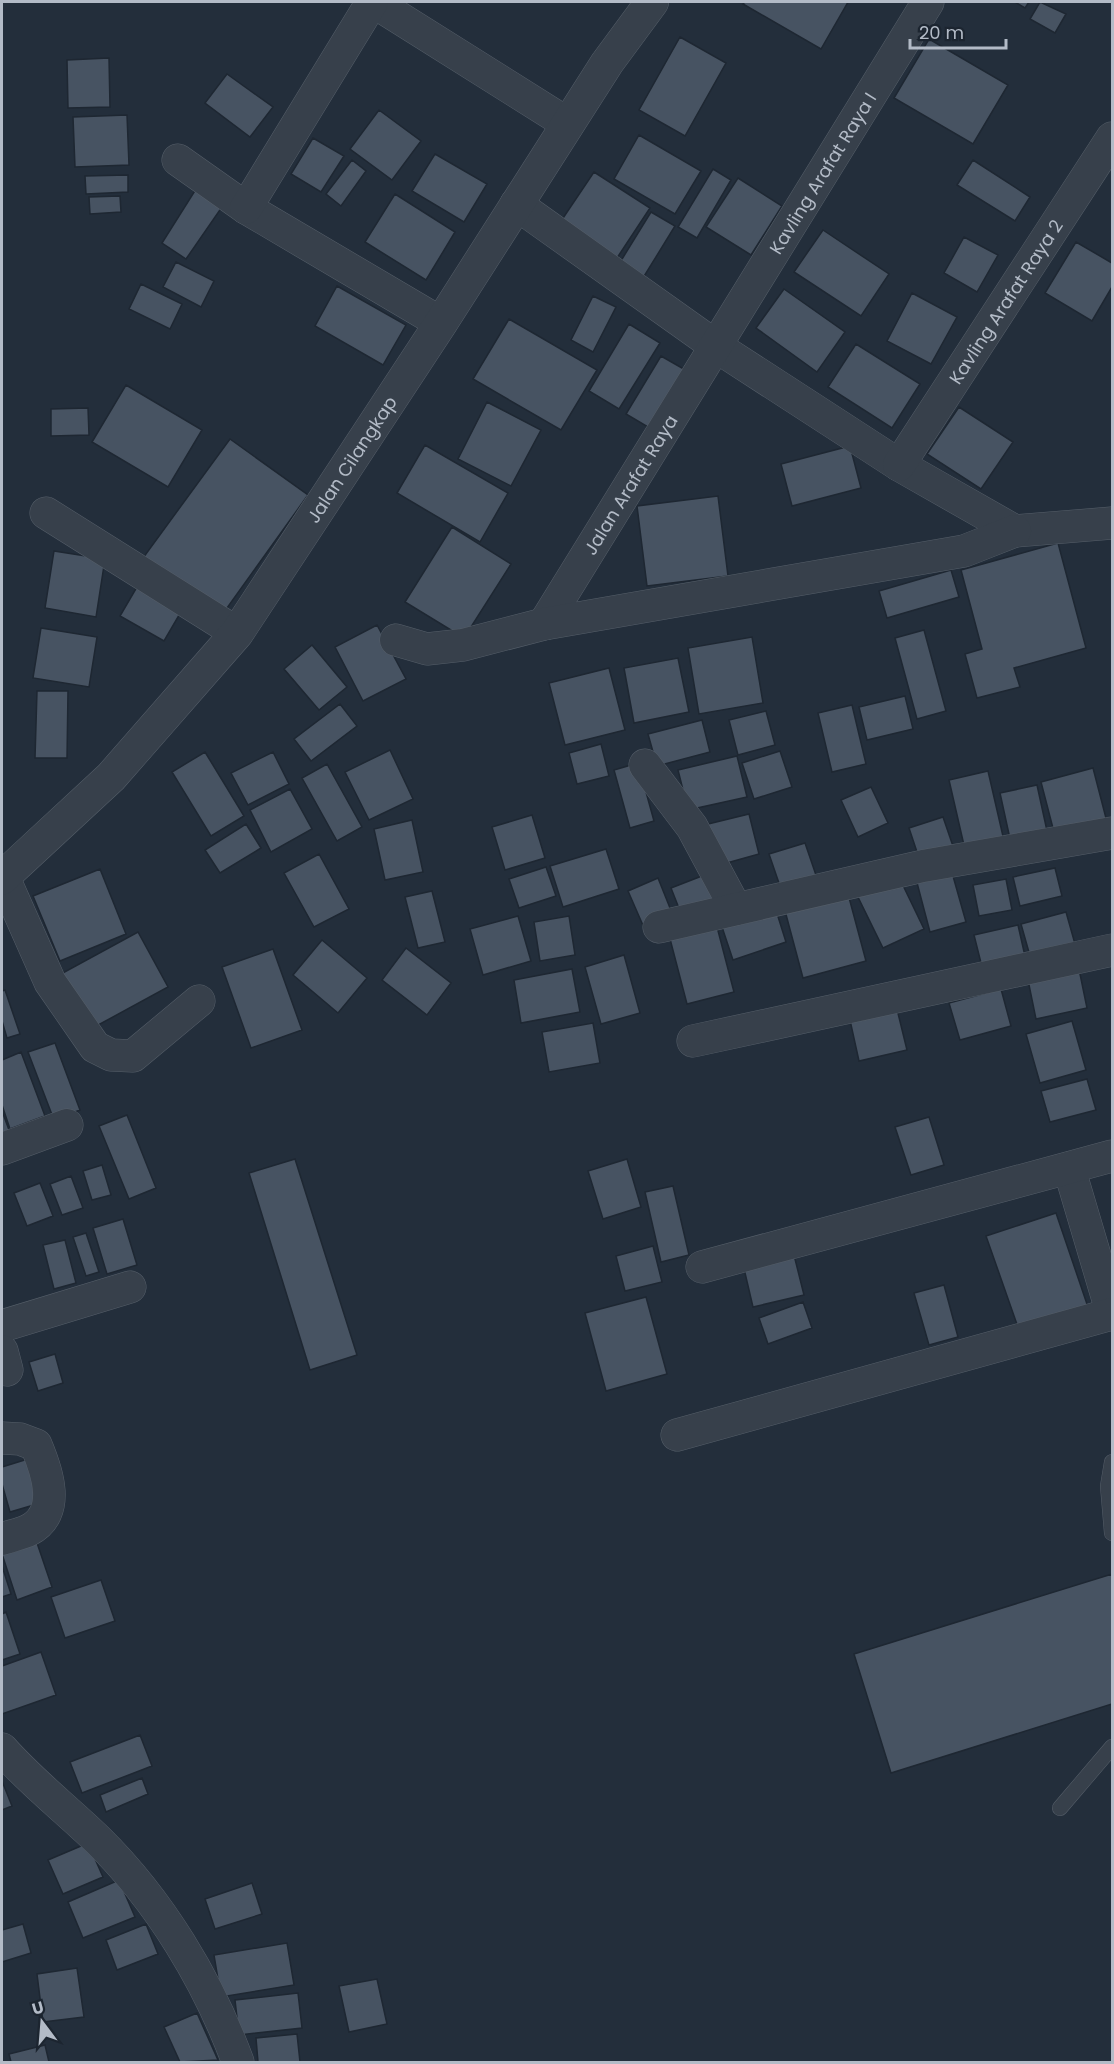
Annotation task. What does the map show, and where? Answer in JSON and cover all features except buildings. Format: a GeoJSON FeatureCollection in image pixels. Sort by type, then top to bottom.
{"type":"FeatureCollection","features":[{"type":"Feature","properties":{"kind":"street"},"geometry":{"type":"LineString","coordinates":[[246,208],[373,2],[568,124]]}},
{"type":"Feature","properties":{"kind":"street","name":"Jalan Cilangkap"},"geometry":{"type":"LineString","coordinates":[[2,877],[111,777],[237,633],[441,323],[607,63],[652,2]]}},
{"type":"Feature","properties":{"kind":"street","name":"Kavling Arafat Raya I"},"geometry":{"type":"LineString","coordinates":[[717,346],[928,2]]}},
{"type":"Feature","properties":{"kind":"street","name":"Kavling Arafat Raya 2"},"geometry":{"type":"LineString","coordinates":[[898,465],[1113,138]]}},
{"type":"Feature","properties":{"kind":"street"},"geometry":{"type":"LineString","coordinates":[[178,160],[246,208],[441,323]]}},
{"type":"Feature","properties":{"kind":"street"},"geometry":{"type":"LineString","coordinates":[[516,204],[717,346],[898,465],[1015,531]]}},
{"type":"Feature","properties":{"kind":"street","name":"Jalan Arafat Raya"},"geometry":{"type":"LineString","coordinates":[[544,624],[717,346]]}},
{"type":"Feature","properties":{"kind":"street"},"geometry":{"type":"LineString","coordinates":[[46,513],[237,633]]}},
{"type":"Feature","properties":{"kind":"street"},"geometry":{"type":"LineString","coordinates":[[396,640],[427,649],[454,646],[544,624],[964,550],[1015,531],[1113,523]]}},
{"type":"Feature","properties":{"kind":"street"},"geometry":{"type":"LineString","coordinates":[[645,765],[692,827],[736,909]]}},
{"type":"Feature","properties":{"kind":"street"},"geometry":{"type":"LineString","coordinates":[[659,927],[923,866],[1113,832]]}},
{"type":"Feature","properties":{"kind":"street"},"geometry":{"type":"LineString","coordinates":[[2,877],[50,982],[95,1047],[111,1055],[133,1056],[199,1001]]}},
{"type":"Feature","properties":{"kind":"street"},"geometry":{"type":"LineString","coordinates":[[693,1041],[1113,950]]}},
{"type":"Feature","properties":{"kind":"street"},"geometry":{"type":"LineString","coordinates":[[2,1149],[67,1125]]}},
{"type":"Feature","properties":{"kind":"street"},"geometry":{"type":"LineString","coordinates":[[702,1267],[1113,1156]]}},
{"type":"Feature","properties":{"kind":"street"},"geometry":{"type":"LineString","coordinates":[[677,1435],[1113,1313],[1069,1168]]}},
{"type":"Feature","properties":{"kind":"street"},"geometry":{"type":"LineString","coordinates":[[2,1326],[130,1287]]}},
{"type":"Feature","properties":{"kind":"street"},"geometry":{"type":"LineString","coordinates":[[2,1438],[20,1438],[36,1445],[45,1468],[50,1497],[44,1516],[30,1530],[2,1539]]}},
{"type":"Feature","properties":{"kind":"street"},"geometry":{"type":"LineString","coordinates":[[2,1749],[99,1841],[133,1880],[184,1951],[220,2014],[238,2062]]}},
{"type":"Feature","properties":{"kind":"lane"},"geometry":{"type":"LineString","coordinates":[[1113,1462],[1108,1486],[1113,1533]]}},
{"type":"Feature","properties":{"kind":"lane"},"geometry":{"type":"LineString","coordinates":[[1060,1808],[1113,1747]]}}]}
